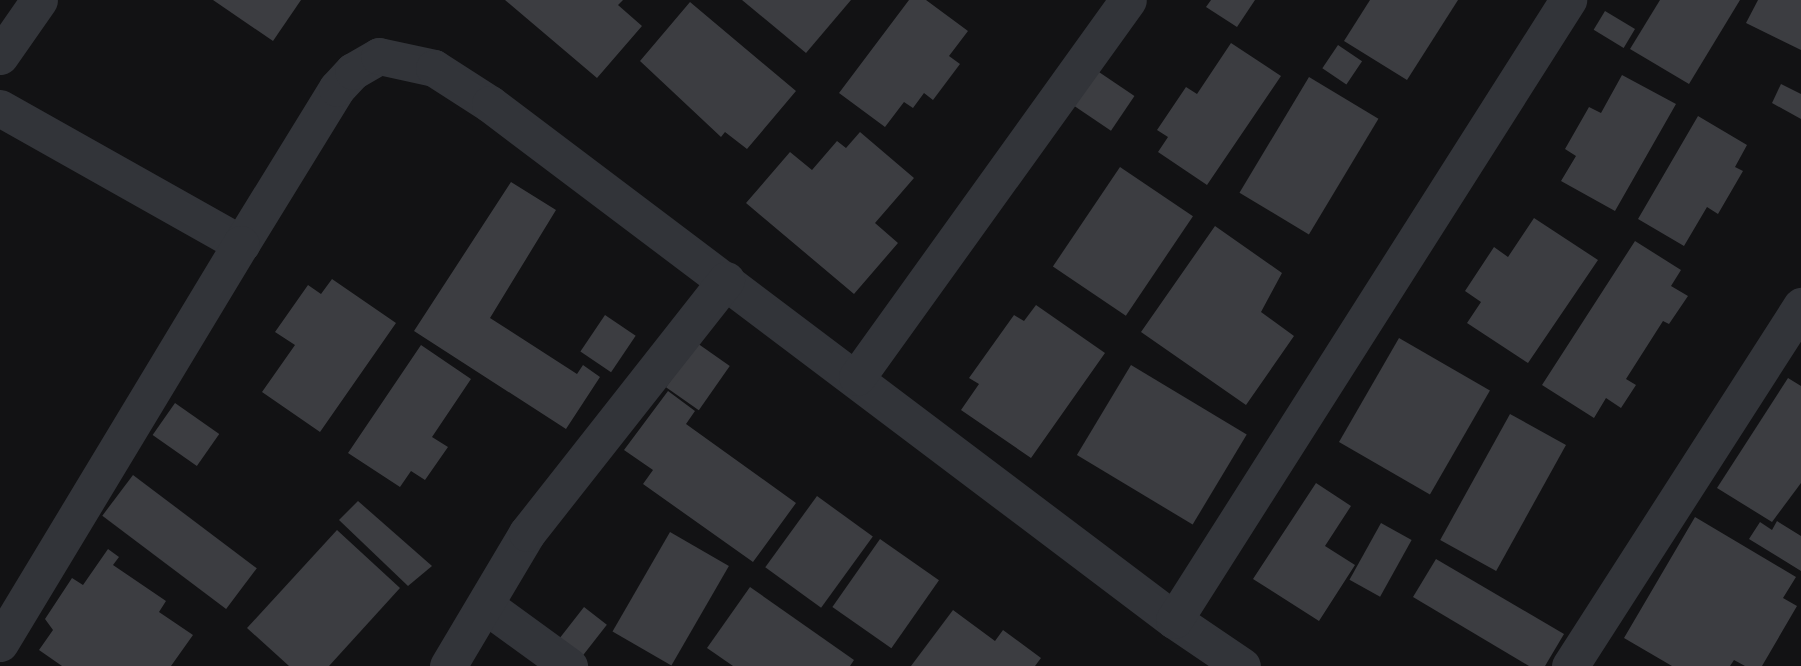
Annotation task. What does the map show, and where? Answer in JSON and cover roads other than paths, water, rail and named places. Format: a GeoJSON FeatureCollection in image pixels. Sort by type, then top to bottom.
{"type":"FeatureCollection","features":[{"type":"Feature","properties":{"kind":"street"},"geometry":{"type":"LineString","coordinates":[[0,56],[39,0]]}},
{"type":"Feature","properties":{"kind":"street"},"geometry":{"type":"LineString","coordinates":[[857,377],[1128,0]]}},
{"type":"Feature","properties":{"kind":"street"},"geometry":{"type":"LineString","coordinates":[[1174,620],[1567,0]]}},
{"type":"Feature","properties":{"kind":"street"},"geometry":{"type":"LineString","coordinates":[[0,643],[337,88],[353,71],[379,56],[434,68],[457,83],[857,377],[1174,620],[1242,666]]}},
{"type":"Feature","properties":{"kind":"street"},"geometry":{"type":"LineString","coordinates":[[0,108],[241,244]]}},
{"type":"Feature","properties":{"kind":"street"},"geometry":{"type":"LineString","coordinates":[[448,666],[527,533],[726,280]]}},
{"type":"Feature","properties":{"kind":"street"},"geometry":{"type":"LineString","coordinates":[[1570,666],[1801,306]]}},
{"type":"Feature","properties":{"kind":"street"},"geometry":{"type":"LineString","coordinates":[[485,605],[569,666]]}}]}
